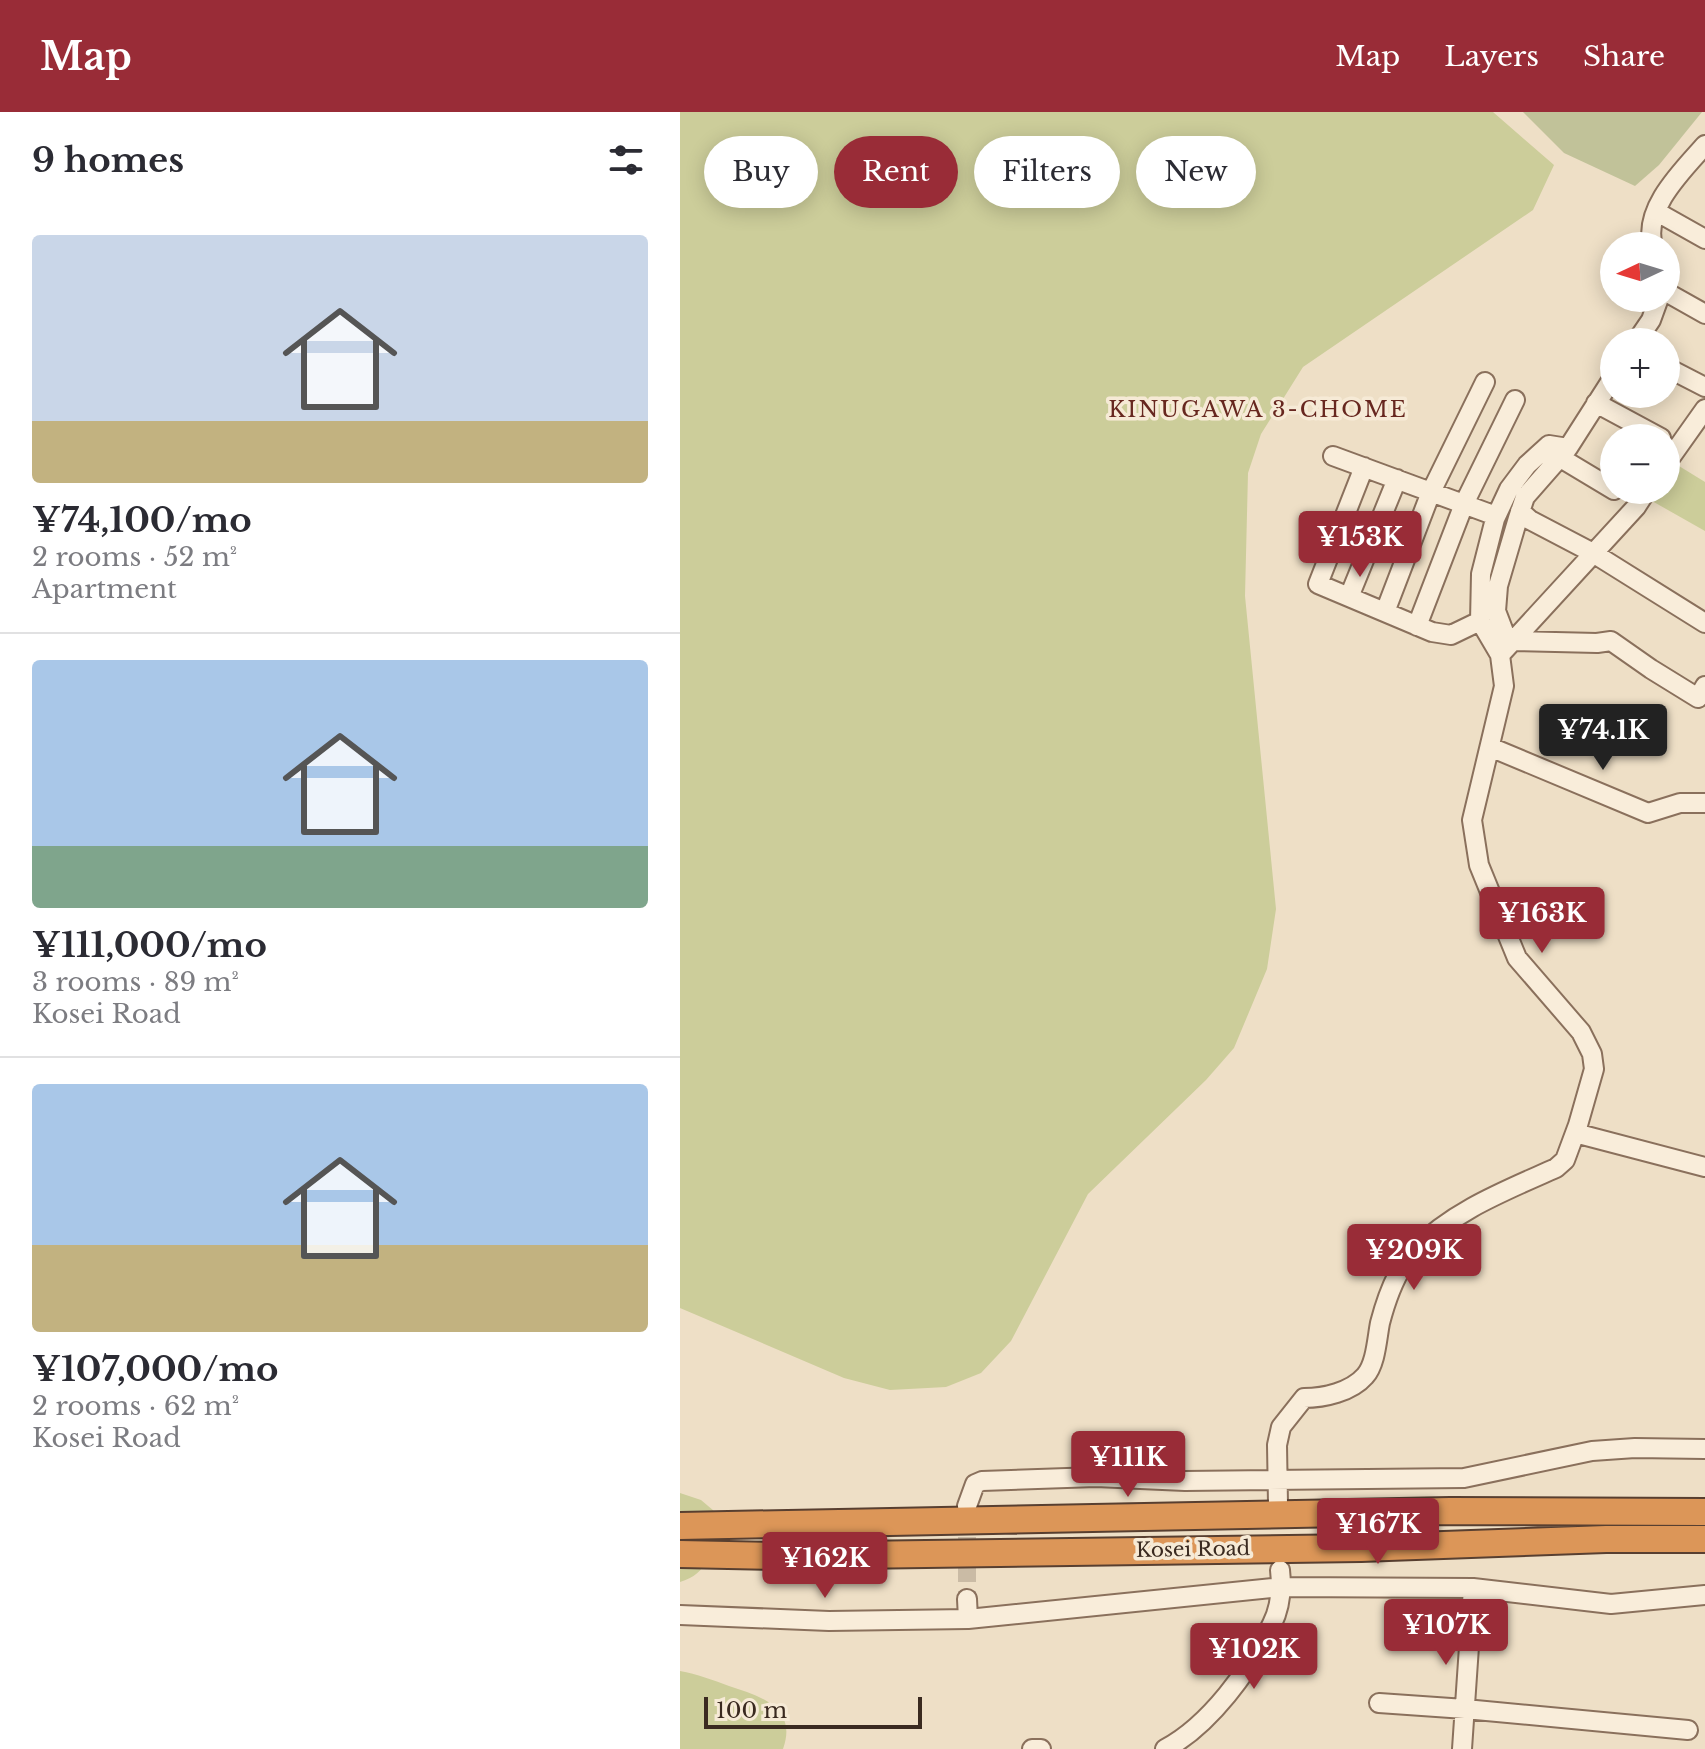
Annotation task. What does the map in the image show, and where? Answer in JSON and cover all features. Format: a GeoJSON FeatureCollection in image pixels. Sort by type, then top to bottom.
{"type":"FeatureCollection","features":[{"type":"Feature","properties":{"kind":"highway","name":"Kosei Road"},"geometry":{"type":"LineString","coordinates":[[680,1526],[1450,1511],[1705,1512]]}},
{"type":"Feature","properties":{"kind":"highway","name":"Kosei Road"},"geometry":{"type":"LineString","coordinates":[[680,1554],[779,1556],[1361,1548],[1606,1539],[1705,1539]]}},
{"type":"Feature","properties":{"kind":"street"},"geometry":{"type":"LineString","coordinates":[[1651,232],[1657,212],[1675,180],[1702,153]]}},
{"type":"Feature","properties":{"kind":"street"},"geometry":{"type":"LineString","coordinates":[[1657,212],[1705,239]]}},
{"type":"Feature","properties":{"kind":"street"},"geometry":{"type":"LineString","coordinates":[[1680,300],[1705,314]]}},
{"type":"Feature","properties":{"kind":"street"},"geometry":{"type":"LineString","coordinates":[[1680,374],[1705,387]]}},
{"type":"Feature","properties":{"kind":"street"},"geometry":{"type":"LineString","coordinates":[[1385,612],[1431,492],[1485,382]]}},
{"type":"Feature","properties":{"kind":"street"},"geometry":{"type":"LineString","coordinates":[[1278,1504],[1277,1445],[1281,1427],[1304,1398],[1324,1398],[1356,1383],[1367,1374],[1390,1296],[1412,1253],[1438,1230],[1483,1201],[1556,1168],[1565,1160],[1594,1069],[1592,1054],[1581,1032],[1517,958],[1479,865],[1472,820],[1504,686],[1507,647],[1496,611],[1498,586],[1520,511],[1525,497],[1564,452],[1600,397]]}},
{"type":"Feature","properties":{"kind":"street"},"geometry":{"type":"LineString","coordinates":[[1417,626],[1464,504],[1515,400]]}},
{"type":"Feature","properties":{"kind":"street"},"geometry":{"type":"LineString","coordinates":[[1596,403],[1635,424]]}},
{"type":"Feature","properties":{"kind":"street"},"geometry":{"type":"LineString","coordinates":[[1680,431],[1705,409]]}},
{"type":"Feature","properties":{"kind":"street"},"geometry":{"type":"LineString","coordinates":[[1600,479],[1564,452],[1549,445],[1527,465],[1509,489],[1496,516],[1481,574],[1480,621],[1507,647],[1611,641],[1698,698],[1705,686]]}},
{"type":"Feature","properties":{"kind":"street"},"geometry":{"type":"LineString","coordinates":[[1333,456],[1496,516]]}},
{"type":"Feature","properties":{"kind":"street"},"geometry":{"type":"LineString","coordinates":[[1364,467],[1318,584],[1432,632],[1451,635],[1480,621]]}},
{"type":"Feature","properties":{"kind":"street"},"geometry":{"type":"LineString","coordinates":[[1349,597],[1397,479]]}},
{"type":"Feature","properties":{"kind":"street"},"geometry":{"type":"LineString","coordinates":[[1507,647],[1637,504]]}},
{"type":"Feature","properties":{"kind":"street"},"geometry":{"type":"LineString","coordinates":[[1520,511],[1530,520],[1593,553],[1705,623]]}},
{"type":"Feature","properties":{"kind":"street"},"geometry":{"type":"LineString","coordinates":[[1490,747],[1648,813],[1680,803],[1705,803]]}},
{"type":"Feature","properties":{"kind":"street"},"geometry":{"type":"LineString","coordinates":[[1575,1133],[1705,1167]]}},
{"type":"Feature","properties":{"kind":"street"},"geometry":{"type":"LineString","coordinates":[[967,1506],[975,1484],[982,1481],[1096,1477],[1185,1481],[1464,1478],[1592,1451],[1705,1449]]}},
{"type":"Feature","properties":{"kind":"street"},"geometry":{"type":"LineString","coordinates":[[1165,1749],[1197,1727],[1224,1698],[1273,1622],[1281,1579]]}},
{"type":"Feature","properties":{"kind":"street"},"geometry":{"type":"LineString","coordinates":[[680,1615],[829,1621],[968,1619],[1281,1579],[1473,1588],[1611,1604],[1705,1595]]}},
{"type":"Feature","properties":{"kind":"street"},"geometry":{"type":"LineString","coordinates":[[1462,1749],[1473,1588]]}},
{"type":"Feature","properties":{"kind":"street"},"geometry":{"type":"LineString","coordinates":[[967,1599],[968,1619]]}},
{"type":"Feature","properties":{"kind":"street"},"geometry":{"type":"LineString","coordinates":[[1379,1703],[1688,1730]]}},
{"type":"Feature","properties":{"kind":"street"},"geometry":{"type":"LineString","coordinates":[[1032,1749],[1041,1749]]}},
{"type":"Feature","properties":{"kind":"green space"},"geometry":{"type":"Polygon","coordinates":[[[680,112],[1493,112],[1554,165],[1533,210],[1303,367],[1261,434],[1248,473],[1245,596],[1276,909],[1267,969],[1234,1048],[1206,1080],[1088,1194],[1011,1341],[981,1373],[946,1387],[890,1390],[844,1378],[680,1308],[680,112]]]}},
{"type":"Feature","properties":{"kind":"green space"},"geometry":{"type":"Polygon","coordinates":[[[1523,112],[1702,112],[1659,165],[1635,186],[1564,153],[1523,112]]]}},
{"type":"Feature","properties":{"kind":"green space"},"geometry":{"type":"Polygon","coordinates":[[[1680,467],[1705,482],[1705,531],[1657,504],[1680,504],[1680,467]]]}},
{"type":"Feature","properties":{"kind":"green space"},"geometry":{"type":"Polygon","coordinates":[[[680,1493],[701,1500],[714,1511],[714,1522],[706,1563],[691,1578],[680,1582],[680,1493]]]}},
{"type":"Feature","properties":{"kind":"green space"},"geometry":{"type":"Polygon","coordinates":[[[680,1671],[764,1699],[781,1713],[785,1723],[783,1749],[680,1749],[680,1671]]]}},
{"type":"Feature","properties":{"kind":"tunnel"},"geometry":{"type":"LineString","coordinates":[[967,1510],[967,1599]]}},
{"type":"Feature","properties":{"kind":"district","name":"KINUGAWA 3-CHOME"},"geometry":{"type":"Point","coordinates":[1258,409]}}]}
